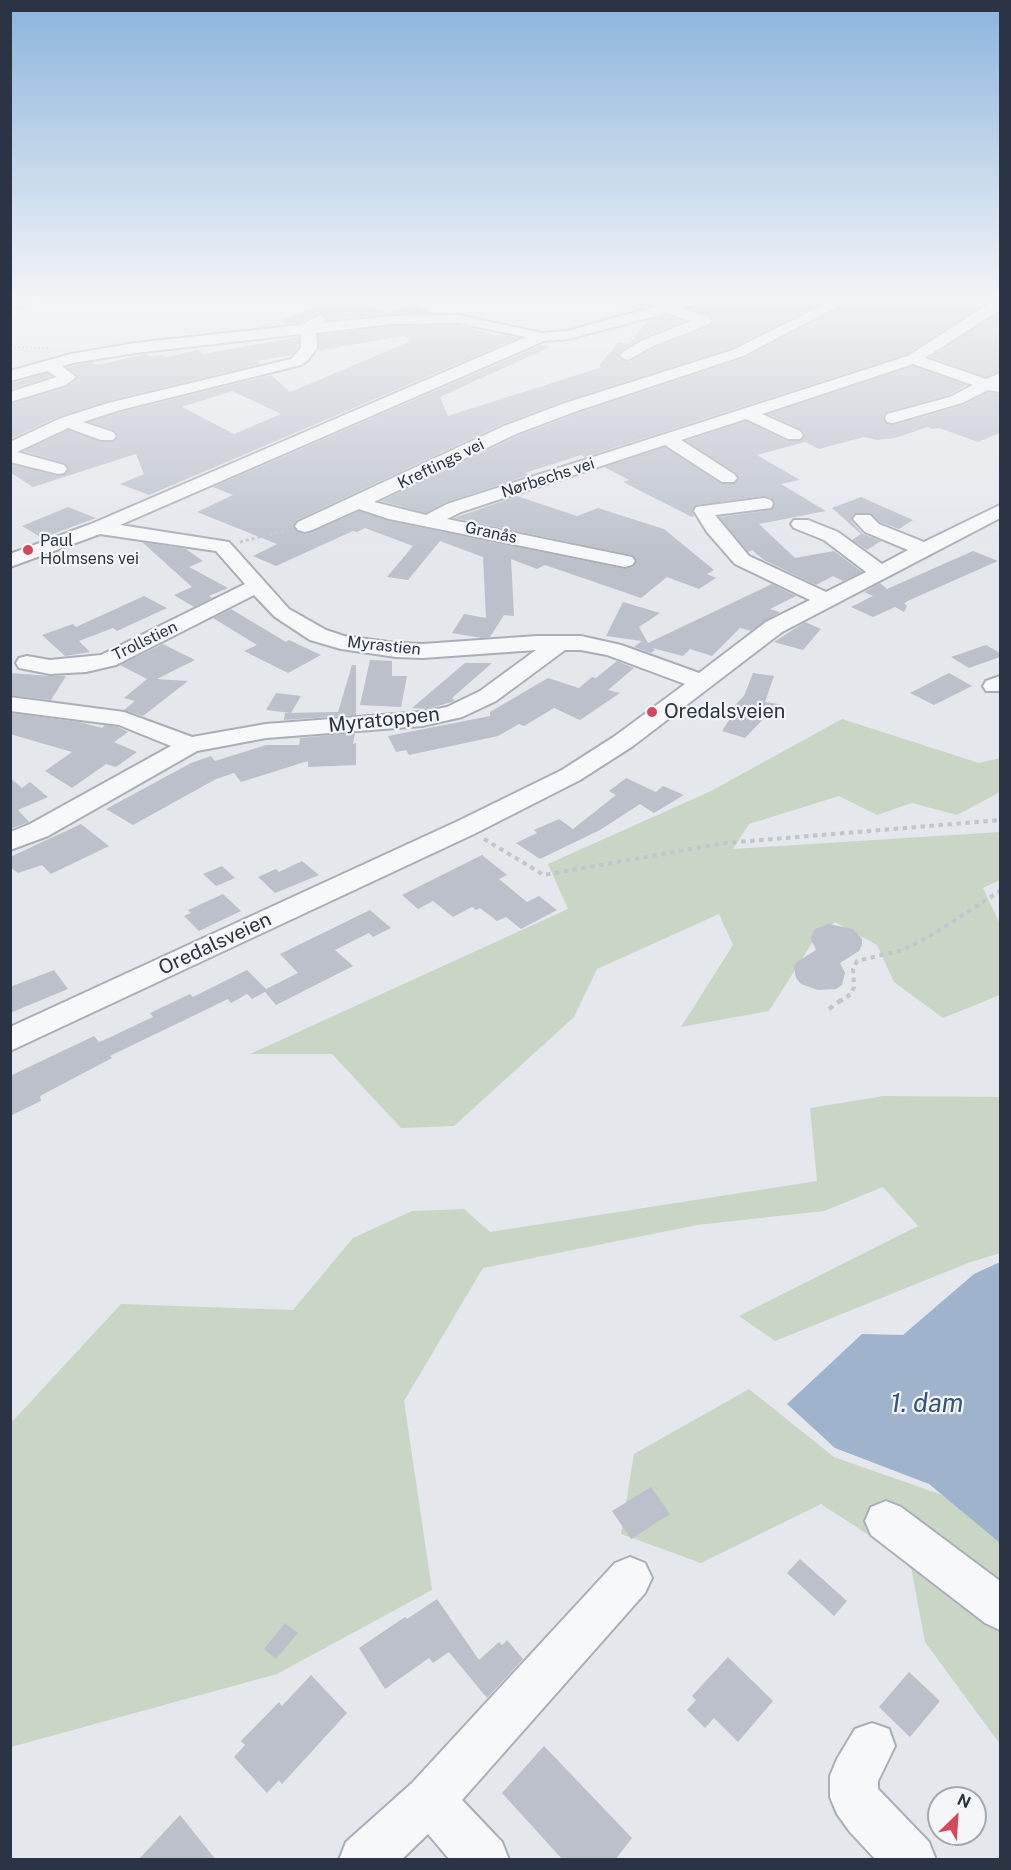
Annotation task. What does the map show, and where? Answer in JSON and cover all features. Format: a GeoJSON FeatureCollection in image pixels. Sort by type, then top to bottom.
{"type":"FeatureCollection","features":[{"type":"Feature","properties":{"kind":"street"},"geometry":{"type":"LineString","coordinates":[[10,397],[46,386]]}},
{"type":"Feature","properties":{"kind":"street"},"geometry":{"type":"LineString","coordinates":[[10,449],[67,423],[134,400],[193,386]]}},
{"type":"Feature","properties":{"kind":"street"},"geometry":{"type":"LineString","coordinates":[[10,561],[98,528],[420,386]]}},
{"type":"Feature","properties":{"kind":"street","name":"Kreftings vei"},"geometry":{"type":"LineString","coordinates":[[305,526],[510,430],[571,406],[633,386]]}},
{"type":"Feature","properties":{"kind":"street","name":"Nørbechs vei"},"geometry":{"type":"LineString","coordinates":[[430,520],[454,508],[829,386]]}},
{"type":"Feature","properties":{"kind":"street"},"geometry":{"type":"LineString","coordinates":[[893,418],[956,400],[990,386]]}},
{"type":"Feature","properties":{"kind":"street"},"geometry":{"type":"LineString","coordinates":[[747,413],[794,435]]}},
{"type":"Feature","properties":{"kind":"street"},"geometry":{"type":"LineString","coordinates":[[67,423],[107,436]]}},
{"type":"Feature","properties":{"kind":"street"},"geometry":{"type":"LineString","coordinates":[[667,439],[728,478]]}},
{"type":"Feature","properties":{"kind":"street"},"geometry":{"type":"LineString","coordinates":[[10,456],[58,469]]}},
{"type":"Feature","properties":{"kind":"street","name":"Granås"},"geometry":{"type":"LineString","coordinates":[[358,503],[389,513],[625,561]]}},
{"type":"Feature","properties":{"kind":"street"},"geometry":{"type":"LineString","coordinates":[[764,504],[703,511],[717,532],[742,560],[826,600]]}},
{"type":"Feature","properties":{"kind":"street","name":"Oredalsveien"},"geometry":{"type":"LineString","coordinates":[[10,1040],[465,828],[595,761],[774,627],[1000,511]]}},
{"type":"Feature","properties":{"kind":"street"},"geometry":{"type":"LineString","coordinates":[[862,519],[872,528],[924,550]]}},
{"type":"Feature","properties":{"kind":"street"},"geometry":{"type":"LineString","coordinates":[[801,524],[831,536],[881,573]]}},
{"type":"Feature","properties":{"kind":"street"},"geometry":{"type":"LineString","coordinates":[[98,528],[222,546]]}},
{"type":"Feature","properties":{"kind":"street","name":"Myrastien"},"geometry":{"type":"LineString","coordinates":[[222,546],[282,613],[318,635],[341,642],[396,650],[423,651],[537,643],[581,643],[597,645],[702,682]]}},
{"type":"Feature","properties":{"kind":"street","name":"Trollstien"},"geometry":{"type":"LineString","coordinates":[[27,663],[50,667],[86,665],[108,660],[256,586]]}},
{"type":"Feature","properties":{"kind":"street","name":"Myratoppen"},"geometry":{"type":"LineString","coordinates":[[10,842],[39,830],[190,745],[266,730],[422,719],[453,712],[488,696],[558,644]]}},
{"type":"Feature","properties":{"kind":"street"},"geometry":{"type":"LineString","coordinates":[[10,704],[124,719],[190,745]]}},
{"type":"Feature","properties":{"kind":"street"},"geometry":{"type":"LineString","coordinates":[[886,1521],[1000,1608]]}},
{"type":"Feature","properties":{"kind":"street"},"geometry":{"type":"LineString","coordinates":[[364,1860],[429,1800],[630,1578]]}},
{"type":"Feature","properties":{"kind":"street"},"geometry":{"type":"LineString","coordinates":[[872,1746],[854,1776],[854,1797],[867,1815],[911,1860]]}},
{"type":"Feature","properties":{"kind":"street"},"geometry":{"type":"LineString","coordinates":[[429,1800],[484,1860]]}},
{"type":"Feature","properties":{"kind":"path"},"geometry":{"type":"LineString","coordinates":[[222,546],[305,526]]}},
{"type":"Feature","properties":{"kind":"path"},"geometry":{"type":"LineString","coordinates":[[465,828],[544,875],[725,843],[1000,820]]}},
{"type":"Feature","properties":{"kind":"path"},"geometry":{"type":"LineString","coordinates":[[829,1009],[850,994],[854,987],[853,969],[857,961],[903,950],[935,933],[1000,891]]}},
{"type":"Feature","properties":{"kind":"green space"},"geometry":{"type":"Polygon","coordinates":[[[842,719],[979,763],[1000,758],[1000,792],[957,815],[912,803],[877,815],[839,796],[749,824],[733,849],[1000,832],[1000,880],[983,888],[1000,924],[1000,995],[943,1018],[894,982],[877,945],[835,922],[812,943],[769,1011],[681,1027],[733,945],[719,914],[597,969],[574,1017],[454,1126],[401,1128],[332,1054],[250,1054],[568,909],[548,864],[711,791],[842,719]]]}},
{"type":"Feature","properties":{"kind":"green space"},"geometry":{"type":"Polygon","coordinates":[[[884,1096],[1000,1097],[1000,1253],[968,1263],[775,1341],[739,1316],[918,1226],[883,1187],[824,1211],[697,1225],[483,1268],[404,1401],[432,1590],[277,1674],[11,1747],[10,1424],[121,1304],[293,1310],[353,1238],[412,1211],[464,1209],[490,1232],[817,1181],[810,1108],[884,1096]]]}},
{"type":"Feature","properties":{"kind":"green space"},"geometry":{"type":"Polygon","coordinates":[[[749,1389],[834,1457],[942,1495],[1000,1540],[1000,1744],[925,1642],[910,1562],[821,1504],[701,1563],[621,1534],[634,1454],[749,1389]]]}},
{"type":"Feature","properties":{"kind":"water","name":"1. dam"},"geometry":{"type":"Polygon","coordinates":[[[1000,1262],[1000,1543],[929,1484],[835,1448],[787,1404],[862,1334],[903,1335],[974,1274],[1000,1262]]]}},
{"type":"Feature","properties":{"kind":"building"},"geometry":{"type":"Polygon","coordinates":[[[168,386],[107,401],[60,416],[10,439],[10,404],[67,387],[168,386]]]}},
{"type":"Feature","properties":{"kind":"building"},"geometry":{"type":"Polygon","coordinates":[[[225,386],[284,386],[290,392],[304,386],[405,386],[149,495],[120,484],[144,474],[136,454],[33,487],[10,472],[10,464],[57,476],[66,474],[69,469],[65,463],[23,451],[68,430],[101,442],[113,442],[118,437],[114,430],[90,422],[121,412],[225,386]],[[232,391],[182,407],[234,434],[281,414],[232,391]]]}},
{"type":"Feature","properties":{"kind":"building"},"geometry":{"type":"Polygon","coordinates":[[[446,386],[464,386],[440,397],[448,416],[541,386],[611,386],[503,424],[297,520],[293,526],[297,532],[306,534],[359,511],[389,521],[625,569],[633,567],[637,561],[632,555],[454,518],[517,496],[577,516],[598,508],[664,529],[714,570],[707,574],[716,578],[699,589],[667,577],[641,598],[545,565],[537,569],[511,559],[514,616],[504,615],[490,637],[482,638],[452,633],[464,614],[486,618],[483,557],[440,541],[408,580],[387,577],[413,546],[365,528],[357,532],[353,531],[276,566],[253,556],[277,544],[197,512],[233,495],[213,487],[446,386]]]}},
{"type":"Feature","properties":{"kind":"building"},"geometry":{"type":"Polygon","coordinates":[[[659,386],[806,386],[585,457],[581,455],[525,473],[529,475],[446,502],[426,513],[381,501],[517,436],[659,386]]]}},
{"type":"Feature","properties":{"kind":"building"},"geometry":{"type":"Polygon","coordinates":[[[852,386],[965,386],[949,395],[886,412],[883,417],[885,423],[894,425],[963,405],[988,392],[1000,394],[1000,433],[978,442],[939,428],[928,427],[895,438],[877,440],[864,437],[819,449],[805,442],[757,455],[800,480],[781,484],[826,511],[759,524],[795,558],[834,551],[862,572],[843,581],[833,576],[816,585],[764,560],[752,550],[748,552],[719,517],[771,510],[775,505],[772,498],[764,496],[696,505],[692,510],[694,516],[692,517],[623,482],[629,480],[604,467],[665,447],[721,484],[734,484],[739,478],[735,472],[686,441],[746,421],[787,441],[800,441],[805,435],[802,430],[768,414],[852,386]]]}},
{"type":"Feature","properties":{"kind":"building"},"geometry":{"type":"Polygon","coordinates":[[[861,497],[913,520],[899,529],[880,522],[870,513],[854,514],[851,521],[863,534],[881,541],[867,550],[852,540],[861,534],[832,508],[861,497]]]}},
{"type":"Feature","properties":{"kind":"building"},"geometry":{"type":"Polygon","coordinates":[[[68,507],[96,518],[42,538],[22,526],[68,507]]]}},
{"type":"Feature","properties":{"kind":"building"},"geometry":{"type":"Polygon","coordinates":[[[142,542],[186,549],[203,561],[189,567],[228,588],[209,596],[212,598],[194,607],[174,595],[192,587],[142,542]]]}},
{"type":"Feature","properties":{"kind":"building"},"geometry":{"type":"Polygon","coordinates":[[[973,551],[998,561],[904,603],[907,606],[904,612],[895,607],[873,617],[851,607],[873,596],[864,592],[880,583],[887,589],[973,551]]]}},
{"type":"Feature","properties":{"kind":"building"},"geometry":{"type":"Polygon","coordinates":[[[772,584],[796,596],[770,609],[780,612],[751,631],[740,628],[712,656],[690,649],[683,656],[652,648],[655,650],[651,653],[634,647],[642,641],[606,636],[623,602],[660,613],[639,627],[648,643],[772,584]]]}},
{"type":"Feature","properties":{"kind":"building"},"geometry":{"type":"Polygon","coordinates":[[[144,596],[167,608],[117,631],[113,628],[79,641],[90,652],[65,656],[42,635],[73,624],[76,627],[144,596]]]}},
{"type":"Feature","properties":{"kind":"building"},"geometry":{"type":"Polygon","coordinates":[[[231,609],[286,642],[289,640],[321,655],[288,673],[244,651],[257,645],[213,618],[231,609]]]}},
{"type":"Feature","properties":{"kind":"building"},"geometry":{"type":"Polygon","coordinates":[[[805,622],[821,629],[803,650],[774,642],[805,622]]]}},
{"type":"Feature","properties":{"kind":"building"},"geometry":{"type":"Polygon","coordinates":[[[163,644],[195,660],[157,679],[188,681],[143,716],[124,710],[135,701],[124,698],[147,679],[120,665],[163,644]]]}},
{"type":"Feature","properties":{"kind":"building"},"geometry":{"type":"Polygon","coordinates":[[[986,645],[1000,653],[1000,657],[969,668],[951,657],[986,645]]]}},
{"type":"Feature","properties":{"kind":"building"},"geometry":{"type":"Polygon","coordinates":[[[370,660],[392,661],[392,676],[407,676],[401,707],[360,705],[370,660]]]}},
{"type":"Feature","properties":{"kind":"building"},"geometry":{"type":"Polygon","coordinates":[[[617,661],[634,668],[608,690],[620,693],[580,720],[554,708],[524,726],[519,724],[498,736],[409,755],[406,750],[396,752],[388,736],[490,716],[490,712],[548,678],[579,688],[617,661]]]}},
{"type":"Feature","properties":{"kind":"building"},"geometry":{"type":"Polygon","coordinates":[[[465,663],[492,663],[452,698],[455,701],[427,709],[412,708],[465,663]]]}},
{"type":"Feature","properties":{"kind":"building"},"geometry":{"type":"Polygon","coordinates":[[[352,665],[356,665],[356,715],[284,720],[285,713],[338,712],[352,665]]]}},
{"type":"Feature","properties":{"kind":"building"},"geometry":{"type":"Polygon","coordinates":[[[10,673],[66,676],[51,700],[10,695],[10,673]]]}},
{"type":"Feature","properties":{"kind":"building"},"geometry":{"type":"Polygon","coordinates":[[[753,673],[774,676],[765,702],[778,704],[745,738],[722,731],[731,717],[725,715],[744,696],[753,673]]]}},
{"type":"Feature","properties":{"kind":"building"},"geometry":{"type":"Polygon","coordinates":[[[949,673],[972,686],[934,705],[910,693],[949,673]]]}},
{"type":"Feature","properties":{"kind":"building"},"geometry":{"type":"Polygon","coordinates":[[[276,693],[301,696],[291,713],[266,710],[276,693]]]}},
{"type":"Feature","properties":{"kind":"building"},"geometry":{"type":"Polygon","coordinates":[[[10,713],[79,722],[102,728],[105,725],[118,727],[128,732],[114,742],[137,752],[116,767],[106,764],[72,788],[45,771],[72,752],[10,734],[10,713]]]}},
{"type":"Feature","properties":{"kind":"building"},"geometry":{"type":"Polygon","coordinates":[[[355,733],[353,744],[356,743],[356,765],[308,767],[308,761],[241,782],[234,773],[216,779],[133,825],[106,809],[191,763],[211,756],[215,761],[266,745],[299,745],[300,738],[355,733]]]}},
{"type":"Feature","properties":{"kind":"building"},"geometry":{"type":"Polygon","coordinates":[[[10,778],[22,788],[30,782],[48,797],[18,810],[29,822],[10,829],[10,778]]]}},
{"type":"Feature","properties":{"kind":"building"},"geometry":{"type":"Polygon","coordinates":[[[626,778],[656,792],[663,786],[684,795],[654,813],[640,804],[600,830],[540,859],[516,843],[537,833],[534,830],[559,819],[573,829],[616,795],[609,791],[626,778]]]}},
{"type":"Feature","properties":{"kind":"building"},"geometry":{"type":"Polygon","coordinates":[[[81,824],[109,846],[51,874],[42,865],[18,873],[10,867],[10,857],[81,824]]]}},
{"type":"Feature","properties":{"kind":"building"},"geometry":{"type":"Polygon","coordinates":[[[482,855],[507,875],[499,879],[527,902],[539,896],[557,910],[521,929],[506,917],[497,921],[480,908],[476,910],[472,907],[453,917],[433,901],[418,909],[402,895],[482,855]]]}},
{"type":"Feature","properties":{"kind":"building"},"geometry":{"type":"Polygon","coordinates":[[[302,861],[319,875],[275,893],[258,877],[276,869],[279,872],[302,861]]]}},
{"type":"Feature","properties":{"kind":"building"},"geometry":{"type":"Polygon","coordinates":[[[222,866],[235,878],[216,886],[203,874],[222,866]]]}},
{"type":"Feature","properties":{"kind":"building"},"geometry":{"type":"Polygon","coordinates":[[[223,894],[241,911],[199,931],[184,916],[191,913],[188,910],[223,894]]]}},
{"type":"Feature","properties":{"kind":"building"},"geometry":{"type":"Polygon","coordinates":[[[370,910],[391,928],[373,937],[369,933],[335,950],[353,966],[276,1005],[265,992],[252,999],[247,994],[231,1003],[228,999],[110,1056],[112,1058],[40,1096],[41,1101],[10,1116],[10,1076],[94,1036],[99,1042],[104,1040],[153,1017],[150,1013],[190,994],[193,997],[247,970],[266,989],[298,973],[280,954],[370,910]]]}},
{"type":"Feature","properties":{"kind":"building"},"geometry":{"type":"Polygon","coordinates":[[[828,924],[853,929],[862,939],[862,945],[859,951],[840,963],[845,973],[842,985],[836,989],[818,990],[801,984],[796,978],[794,967],[797,962],[816,950],[811,939],[815,929],[828,924]]]}},
{"type":"Feature","properties":{"kind":"building"},"geometry":{"type":"Polygon","coordinates":[[[54,970],[68,989],[10,1013],[10,987],[54,970]]]}},
{"type":"Feature","properties":{"kind":"building"},"geometry":{"type":"Polygon","coordinates":[[[651,1487],[670,1514],[631,1539],[612,1511],[651,1487]]]}},
{"type":"Feature","properties":{"kind":"building"},"geometry":{"type":"Polygon","coordinates":[[[800,1559],[847,1601],[834,1616],[787,1573],[800,1559]]]}},
{"type":"Feature","properties":{"kind":"building"},"geometry":{"type":"Polygon","coordinates":[[[437,1599],[479,1660],[499,1642],[502,1645],[507,1640],[523,1659],[487,1698],[449,1652],[433,1663],[429,1658],[385,1689],[359,1648],[437,1599]]]}},
{"type":"Feature","properties":{"kind":"building"},"geometry":{"type":"Polygon","coordinates":[[[285,1623],[298,1633],[276,1659],[264,1649],[285,1623]]]}},
{"type":"Feature","properties":{"kind":"building"},"geometry":{"type":"Polygon","coordinates":[[[728,1657],[773,1701],[738,1742],[714,1718],[705,1728],[687,1710],[696,1700],[692,1696],[728,1657]]]}},
{"type":"Feature","properties":{"kind":"building"},"geometry":{"type":"Polygon","coordinates":[[[909,1672],[940,1701],[910,1737],[879,1707],[909,1672]]]}},
{"type":"Feature","properties":{"kind":"building"},"geometry":{"type":"Polygon","coordinates":[[[311,1675],[347,1713],[282,1784],[279,1780],[267,1793],[234,1757],[245,1745],[241,1741],[279,1702],[282,1706],[311,1675]]]}},
{"type":"Feature","properties":{"kind":"building"},"geometry":{"type":"Polygon","coordinates":[[[544,1746],[632,1838],[615,1860],[563,1860],[502,1793],[544,1746]]]}},
{"type":"Feature","properties":{"kind":"building"},"geometry":{"type":"Polygon","coordinates":[[[180,1815],[216,1860],[138,1860],[180,1815]]]}},
{"type":"Feature","properties":{"kind":"place","name":"Paul Holmsens vei"},"geometry":{"type":"Point","coordinates":[28,550]}},
{"type":"Feature","properties":{"kind":"place","name":"Oredalsveien"},"geometry":{"type":"Point","coordinates":[652,712]}}]}
